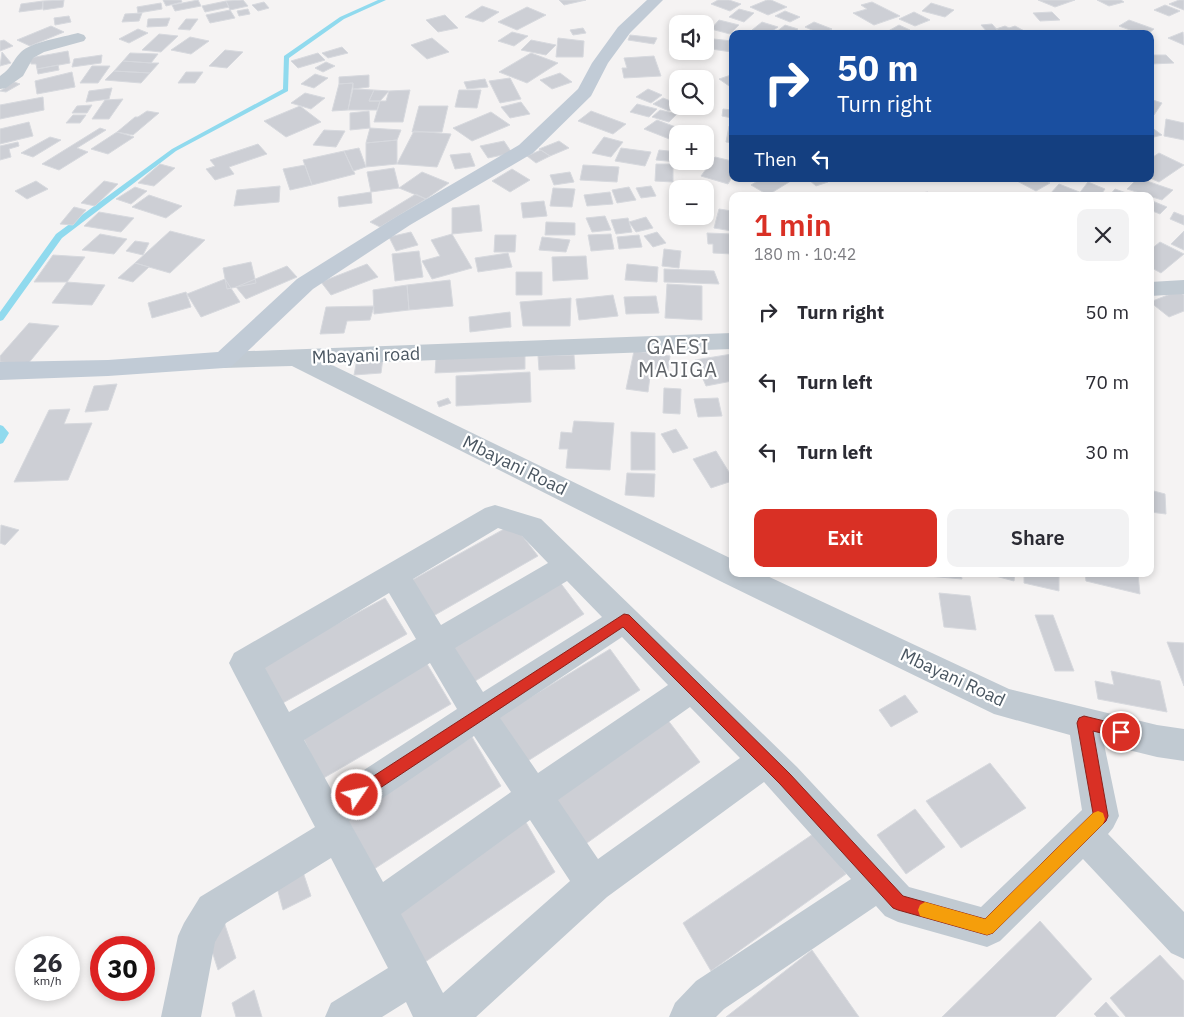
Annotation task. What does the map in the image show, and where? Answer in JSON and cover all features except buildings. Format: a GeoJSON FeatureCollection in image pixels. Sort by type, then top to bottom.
{"type":"FeatureCollection","features":[{"type":"Feature","properties":{"kind":"street"},"geometry":{"type":"LineString","coordinates":[[224,360],[305,284],[403,221],[526,148],[585,92],[600,63],[624,30],[656,0]]}},
{"type":"Feature","properties":{"kind":"street"},"geometry":{"type":"LineString","coordinates":[[0,84],[17,72],[27,55],[38,49],[78,38]]}},
{"type":"Feature","properties":{"kind":"street"},"geometry":{"type":"LineString","coordinates":[[1154,289],[1184,287]]}},
{"type":"Feature","properties":{"kind":"street","name":"Mbayani road"},"geometry":{"type":"LineString","coordinates":[[0,371],[108,368],[224,360],[729,341]]}},
{"type":"Feature","properties":{"kind":"street","name":"Mbayani Road"},"geometry":{"type":"LineString","coordinates":[[297,358],[729,571]]}},
{"type":"Feature","properties":{"kind":"street"},"geometry":{"type":"LineString","coordinates":[[434,1017],[245,663],[495,516],[531,527],[766,760],[898,902],[987,928],[1101,816],[1084,723]]}},
{"type":"Feature","properties":{"kind":"street"},"geometry":{"type":"LineString","coordinates":[[283,734],[569,565]]}},
{"type":"Feature","properties":{"kind":"street"},"geometry":{"type":"LineString","coordinates":[[394,575],[478,714],[594,884]]}},
{"type":"Feature","properties":{"kind":"street","name":"Mbayani Road"},"geometry":{"type":"LineString","coordinates":[[741,577],[1004,703],[1157,741],[1184,744]]}},
{"type":"Feature","properties":{"kind":"street"},"geometry":{"type":"LineString","coordinates":[[181,1017],[197,936],[213,910],[332,825],[478,714],[624,619]]}},
{"type":"Feature","properties":{"kind":"street"},"geometry":{"type":"LineString","coordinates":[[377,909],[534,796],[692,686]]}},
{"type":"Feature","properties":{"kind":"street"},"geometry":{"type":"LineString","coordinates":[[446,1017],[594,884],[766,760]]}},
{"type":"Feature","properties":{"kind":"street"},"geometry":{"type":"LineString","coordinates":[[1083,833],[1184,940]]}},
{"type":"Feature","properties":{"kind":"street"},"geometry":{"type":"LineString","coordinates":[[689,1017],[710,995],[880,882]]}},
{"type":"Feature","properties":{"kind":"street"},"geometry":{"type":"LineString","coordinates":[[346,1017],[413,975]]}},
{"type":"Feature","properties":{"kind":"waterway"},"geometry":{"type":"LineString","coordinates":[[0,318],[59,236],[174,150],[286,90],[286,57],[342,18],[383,0]]}},
{"type":"Feature","properties":{"kind":"waterway"},"geometry":{"type":"LineString","coordinates":[[0,428],[4,433],[0,440]]}},
{"type":"Feature","properties":{"kind":"slow traffic"},"geometry":{"type":"LineString","coordinates":[[925,910],[987,928],[1098,819]]}},
{"type":"Feature","properties":{"kind":"district","name":"GAESI MAJIGA"},"geometry":{"type":"Point","coordinates":[678,358]}},
{"type":"Feature","properties":{"kind":"route"},"geometry":{"type":"LineString","coordinates":[[357,795],[624,619],[785,779],[898,902],[987,928],[1101,816],[1084,723],[1121,732]]}}]}
